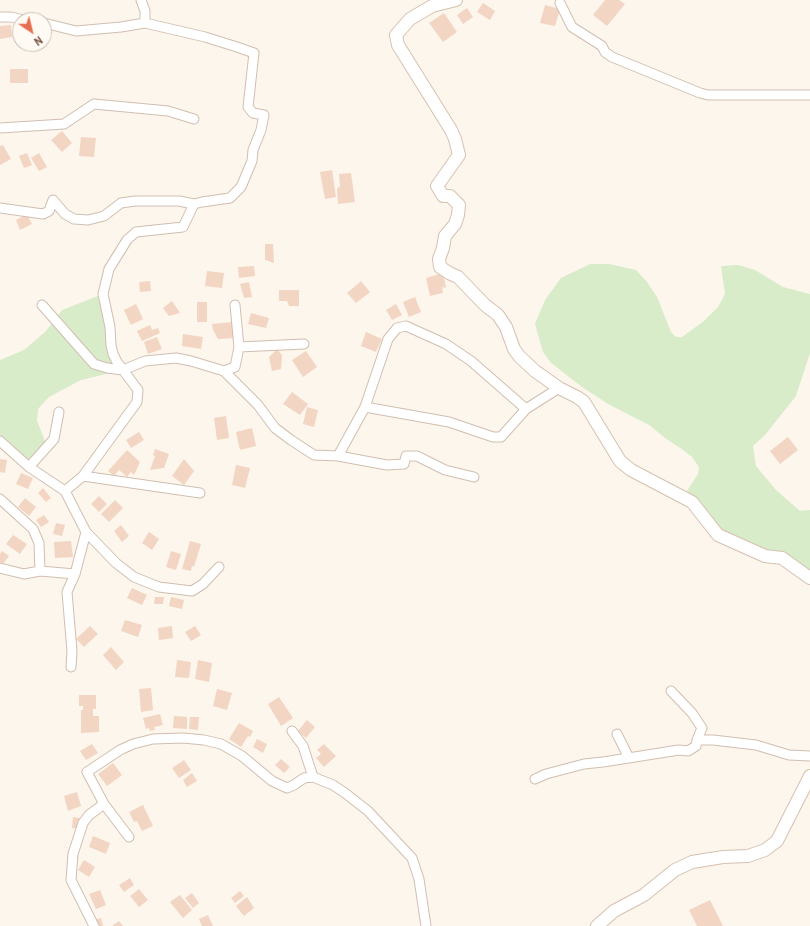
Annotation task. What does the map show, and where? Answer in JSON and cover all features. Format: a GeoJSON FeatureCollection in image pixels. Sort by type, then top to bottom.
{"type":"FeatureCollection","features":[{"type":"Feature","properties":{"kind":"street"},"geometry":{"type":"LineString","coordinates":[[141,0],[145,11],[145,23]]}},
{"type":"Feature","properties":{"kind":"street"},"geometry":{"type":"LineString","coordinates":[[456,0],[432,6],[410,19],[396,35],[398,45],[451,130],[459,155],[437,186],[443,196],[450,196],[459,205],[455,224],[445,236],[444,248],[439,259],[440,267],[458,277],[485,305],[498,315],[506,327],[514,349],[534,371],[559,388],[577,396],[584,402],[620,461],[630,470],[692,502],[718,535],[765,556],[782,558],[810,578]]}},
{"type":"Feature","properties":{"kind":"street"},"geometry":{"type":"LineString","coordinates":[[560,3],[572,27],[602,46],[605,52],[612,57],[700,94],[810,95]]}},
{"type":"Feature","properties":{"kind":"street"},"geometry":{"type":"LineString","coordinates":[[0,17],[12,17]]}},
{"type":"Feature","properties":{"kind":"street"},"geometry":{"type":"LineString","coordinates":[[0,208],[43,214],[49,212],[53,200],[65,214],[74,219],[88,220],[104,216],[121,203],[179,201],[194,204],[230,198],[241,186],[252,161],[253,150],[261,130],[264,115],[253,113],[248,107],[254,54],[205,37],[145,23],[121,27],[76,31],[52,25]]}},
{"type":"Feature","properties":{"kind":"street"},"geometry":{"type":"LineString","coordinates":[[0,128],[64,124],[94,104],[168,111],[194,119]]}},
{"type":"Feature","properties":{"kind":"street"},"geometry":{"type":"LineString","coordinates":[[65,491],[83,476],[137,402],[138,390],[113,354],[111,345],[110,327],[103,294],[109,269],[127,240],[136,232],[182,227],[194,204]]}},
{"type":"Feature","properties":{"kind":"street"},"geometry":{"type":"LineString","coordinates":[[42,305],[94,364],[107,368],[123,370],[145,361],[176,358],[224,371],[258,405],[276,428],[314,455],[338,456],[387,464],[404,464],[406,456],[417,456],[445,470],[474,477]]}},
{"type":"Feature","properties":{"kind":"street"},"geometry":{"type":"LineString","coordinates":[[224,371],[235,367],[239,347],[235,305]]}},
{"type":"Feature","properties":{"kind":"street"},"geometry":{"type":"LineString","coordinates":[[338,456],[364,407],[388,339],[397,328],[406,326],[446,344],[472,361],[526,409]]}},
{"type":"Feature","properties":{"kind":"street"},"geometry":{"type":"LineString","coordinates":[[239,347],[304,344]]}},
{"type":"Feature","properties":{"kind":"street"},"geometry":{"type":"LineString","coordinates":[[364,407],[449,422],[493,437],[501,437],[526,409],[559,388]]}},
{"type":"Feature","properties":{"kind":"street"},"geometry":{"type":"LineString","coordinates":[[29,467],[54,439],[59,412]]}},
{"type":"Feature","properties":{"kind":"street"},"geometry":{"type":"LineString","coordinates":[[0,441],[29,467],[65,491],[86,532],[116,563],[134,577],[160,587],[192,591],[203,584],[219,567]]}},
{"type":"Feature","properties":{"kind":"street"},"geometry":{"type":"LineString","coordinates":[[83,476],[200,493]]}},
{"type":"Feature","properties":{"kind":"street"},"geometry":{"type":"LineString","coordinates":[[0,499],[33,529],[39,542],[40,571]]}},
{"type":"Feature","properties":{"kind":"street"},"geometry":{"type":"LineString","coordinates":[[71,667],[72,651],[67,592],[76,574],[86,532]]}},
{"type":"Feature","properties":{"kind":"street"},"geometry":{"type":"LineString","coordinates":[[0,568],[24,574],[40,571],[76,574]]}},
{"type":"Feature","properties":{"kind":"street"},"geometry":{"type":"LineString","coordinates":[[535,779],[546,774],[584,764],[679,750],[688,751],[696,746],[702,728],[692,713],[671,691]]}},
{"type":"Feature","properties":{"kind":"street"},"geometry":{"type":"LineString","coordinates":[[292,731],[302,746],[313,777]]}},
{"type":"Feature","properties":{"kind":"street"},"geometry":{"type":"LineString","coordinates":[[617,734],[629,758]]}},
{"type":"Feature","properties":{"kind":"street"},"geometry":{"type":"LineString","coordinates":[[129,838],[104,804],[87,772],[120,750],[133,744],[153,739],[183,738],[204,740],[221,744],[242,756],[272,781],[287,788],[304,778],[313,777],[333,785],[357,802],[378,820],[412,858],[419,878],[426,926]]}},
{"type":"Feature","properties":{"kind":"street"},"geometry":{"type":"LineString","coordinates":[[697,740],[713,740],[756,745],[789,755],[810,756]]}},
{"type":"Feature","properties":{"kind":"street"},"geometry":{"type":"LineString","coordinates":[[597,926],[614,911],[644,895],[675,870],[692,862],[723,857],[748,856],[766,850],[777,841],[810,776]]}},
{"type":"Feature","properties":{"kind":"street"},"geometry":{"type":"LineString","coordinates":[[94,926],[71,880],[73,854],[83,823],[89,815],[104,804]]}},
{"type":"Feature","properties":{"kind":"green space"},"geometry":{"type":"Polygon","coordinates":[[[590,264],[609,264],[636,270],[647,282],[657,297],[671,332],[676,337],[682,337],[704,321],[718,307],[725,294],[721,266],[738,265],[755,270],[783,287],[810,294],[810,353],[796,396],[765,435],[753,446],[756,466],[776,490],[800,511],[810,510],[810,578],[782,558],[718,535],[683,497],[698,474],[699,467],[692,457],[649,425],[608,404],[582,387],[551,363],[543,352],[535,324],[545,300],[561,278],[590,264]]]}},
{"type":"Feature","properties":{"kind":"green space"},"geometry":{"type":"Polygon","coordinates":[[[103,294],[111,345],[123,370],[81,380],[49,397],[38,409],[37,421],[45,441],[44,450],[29,467],[0,441],[0,360],[24,350],[46,331],[62,310],[103,294]]]}},
{"type":"Feature","properties":{"kind":"building"},"geometry":{"type":"Polygon","coordinates":[[[605,0],[619,0],[625,4],[607,26],[593,15],[605,0]]]}},
{"type":"Feature","properties":{"kind":"building"},"geometry":{"type":"Polygon","coordinates":[[[483,3],[495,11],[490,20],[477,12],[483,3]]]}},
{"type":"Feature","properties":{"kind":"building"},"geometry":{"type":"Polygon","coordinates":[[[545,5],[560,9],[555,26],[540,23],[545,5]]]}},
{"type":"Feature","properties":{"kind":"building"},"geometry":{"type":"Polygon","coordinates":[[[467,8],[473,17],[463,24],[457,15],[467,8]]]}},
{"type":"Feature","properties":{"kind":"building"},"geometry":{"type":"Polygon","coordinates":[[[444,13],[457,32],[443,42],[429,23],[444,13]]]}},
{"type":"Feature","properties":{"kind":"building"},"geometry":{"type":"Polygon","coordinates":[[[11,25],[12,37],[0,39],[0,26],[11,25]]]}},
{"type":"Feature","properties":{"kind":"building"},"geometry":{"type":"Polygon","coordinates":[[[10,69],[28,69],[28,83],[10,83],[10,69]]]}},
{"type":"Feature","properties":{"kind":"building"},"geometry":{"type":"Polygon","coordinates":[[[62,131],[72,143],[62,152],[51,140],[62,131]]]}},
{"type":"Feature","properties":{"kind":"building"},"geometry":{"type":"Polygon","coordinates":[[[81,137],[96,138],[94,157],[79,156],[81,137]]]}},
{"type":"Feature","properties":{"kind":"building"},"geometry":{"type":"Polygon","coordinates":[[[3,145],[11,159],[0,165],[0,146],[3,145]]]}},
{"type":"Feature","properties":{"kind":"building"},"geometry":{"type":"Polygon","coordinates":[[[27,153],[32,165],[24,168],[19,156],[27,153]]]}},
{"type":"Feature","properties":{"kind":"building"},"geometry":{"type":"Polygon","coordinates":[[[39,153],[47,167],[39,171],[31,158],[39,153]]]}},
{"type":"Feature","properties":{"kind":"building"},"geometry":{"type":"Polygon","coordinates":[[[332,170],[336,197],[325,199],[320,172],[332,170]]]}},
{"type":"Feature","properties":{"kind":"building"},"geometry":{"type":"Polygon","coordinates":[[[351,173],[355,202],[338,204],[337,189],[340,186],[339,174],[351,173]]]}},
{"type":"Feature","properties":{"kind":"building"},"geometry":{"type":"Polygon","coordinates":[[[27,214],[32,224],[20,230],[16,220],[27,214]]]}},
{"type":"Feature","properties":{"kind":"building"},"geometry":{"type":"Polygon","coordinates":[[[265,244],[273,244],[274,263],[265,260],[265,244]]]}},
{"type":"Feature","properties":{"kind":"building"},"geometry":{"type":"Polygon","coordinates":[[[254,266],[255,276],[239,278],[238,267],[254,266]]]}},
{"type":"Feature","properties":{"kind":"building"},"geometry":{"type":"Polygon","coordinates":[[[207,271],[224,273],[222,288],[205,286],[207,271]]]}},
{"type":"Feature","properties":{"kind":"building"},"geometry":{"type":"Polygon","coordinates":[[[443,273],[446,288],[442,287],[443,293],[430,296],[426,278],[443,273]]]}},
{"type":"Feature","properties":{"kind":"building"},"geometry":{"type":"Polygon","coordinates":[[[150,281],[151,291],[140,292],[139,282],[150,281]]]}},
{"type":"Feature","properties":{"kind":"building"},"geometry":{"type":"Polygon","coordinates":[[[361,281],[370,292],[356,303],[347,293],[361,281]]]}},
{"type":"Feature","properties":{"kind":"building"},"geometry":{"type":"Polygon","coordinates":[[[249,282],[252,297],[244,298],[240,284],[249,282]]]}},
{"type":"Feature","properties":{"kind":"building"},"geometry":{"type":"Polygon","coordinates":[[[279,290],[299,290],[299,306],[289,306],[287,301],[279,301],[279,290]]]}},
{"type":"Feature","properties":{"kind":"building"},"geometry":{"type":"Polygon","coordinates":[[[415,297],[421,312],[409,317],[403,302],[415,297]]]}},
{"type":"Feature","properties":{"kind":"building"},"geometry":{"type":"Polygon","coordinates":[[[172,301],[180,313],[169,316],[163,308],[172,301]]]}},
{"type":"Feature","properties":{"kind":"building"},"geometry":{"type":"Polygon","coordinates":[[[197,302],[207,302],[207,322],[197,322],[197,302]]]}},
{"type":"Feature","properties":{"kind":"building"},"geometry":{"type":"Polygon","coordinates":[[[136,304],[143,319],[131,325],[124,310],[136,304]]]}},
{"type":"Feature","properties":{"kind":"building"},"geometry":{"type":"Polygon","coordinates":[[[396,304],[402,315],[392,320],[386,310],[396,304]]]}},
{"type":"Feature","properties":{"kind":"building"},"geometry":{"type":"Polygon","coordinates":[[[251,313],[269,318],[266,328],[248,324],[251,313]]]}},
{"type":"Feature","properties":{"kind":"building"},"geometry":{"type":"Polygon","coordinates":[[[232,322],[234,338],[218,339],[213,330],[212,324],[232,322]]]}},
{"type":"Feature","properties":{"kind":"building"},"geometry":{"type":"Polygon","coordinates":[[[150,325],[152,330],[158,328],[160,333],[142,341],[137,331],[150,325]]]}},
{"type":"Feature","properties":{"kind":"building"},"geometry":{"type":"Polygon","coordinates":[[[366,332],[382,339],[376,352],[361,346],[366,332]]]}},
{"type":"Feature","properties":{"kind":"building"},"geometry":{"type":"Polygon","coordinates":[[[183,334],[203,337],[201,349],[182,346],[183,334]]]}},
{"type":"Feature","properties":{"kind":"building"},"geometry":{"type":"Polygon","coordinates":[[[157,337],[162,349],[148,354],[144,342],[157,337]]]}},
{"type":"Feature","properties":{"kind":"building"},"geometry":{"type":"Polygon","coordinates":[[[277,349],[282,355],[281,369],[272,371],[269,357],[277,349]]]}},
{"type":"Feature","properties":{"kind":"building"},"geometry":{"type":"Polygon","coordinates":[[[306,351],[317,367],[303,377],[292,360],[306,351]]]}},
{"type":"Feature","properties":{"kind":"building"},"geometry":{"type":"Polygon","coordinates":[[[292,392],[308,404],[300,415],[283,404],[292,392]]]}},
{"type":"Feature","properties":{"kind":"building"},"geometry":{"type":"Polygon","coordinates":[[[307,407],[318,410],[314,427],[303,424],[307,407]]]}},
{"type":"Feature","properties":{"kind":"building"},"geometry":{"type":"Polygon","coordinates":[[[226,416],[229,438],[217,440],[214,418],[226,416]]]}},
{"type":"Feature","properties":{"kind":"building"},"geometry":{"type":"Polygon","coordinates":[[[252,428],[256,446],[240,450],[236,432],[252,428]]]}},
{"type":"Feature","properties":{"kind":"building"},"geometry":{"type":"Polygon","coordinates":[[[139,432],[144,440],[131,448],[126,440],[139,432]]]}},
{"type":"Feature","properties":{"kind":"building"},"geometry":{"type":"Polygon","coordinates":[[[788,437],[798,450],[780,464],[770,451],[788,437]]]}},
{"type":"Feature","properties":{"kind":"building"},"geometry":{"type":"Polygon","coordinates":[[[155,449],[169,454],[164,468],[150,470],[155,456],[153,455],[155,449]]]}},
{"type":"Feature","properties":{"kind":"building"},"geometry":{"type":"Polygon","coordinates":[[[127,450],[140,462],[134,475],[131,472],[127,477],[119,470],[114,476],[108,471],[127,450]]]}},
{"type":"Feature","properties":{"kind":"building"},"geometry":{"type":"Polygon","coordinates":[[[0,459],[7,460],[5,473],[0,472],[0,459]]]}},
{"type":"Feature","properties":{"kind":"building"},"geometry":{"type":"Polygon","coordinates":[[[184,459],[194,471],[184,485],[172,476],[184,459]]]}},
{"type":"Feature","properties":{"kind":"building"},"geometry":{"type":"Polygon","coordinates":[[[236,465],[250,468],[245,488],[232,485],[236,465]]]}},
{"type":"Feature","properties":{"kind":"building"},"geometry":{"type":"Polygon","coordinates":[[[21,473],[33,478],[28,489],[16,484],[21,473]]]}},
{"type":"Feature","properties":{"kind":"building"},"geometry":{"type":"Polygon","coordinates":[[[43,488],[51,498],[46,502],[38,493],[43,488]]]}},
{"type":"Feature","properties":{"kind":"building"},"geometry":{"type":"Polygon","coordinates":[[[99,496],[107,504],[99,512],[91,504],[99,496]]]}},
{"type":"Feature","properties":{"kind":"building"},"geometry":{"type":"Polygon","coordinates":[[[25,498],[36,507],[29,516],[18,507],[25,498]]]}},
{"type":"Feature","properties":{"kind":"building"},"geometry":{"type":"Polygon","coordinates":[[[115,500],[123,508],[109,522],[101,514],[115,500]]]}},
{"type":"Feature","properties":{"kind":"building"},"geometry":{"type":"Polygon","coordinates":[[[44,515],[49,522],[41,527],[36,520],[44,515]]]}},
{"type":"Feature","properties":{"kind":"building"},"geometry":{"type":"Polygon","coordinates":[[[56,523],[65,525],[62,536],[53,534],[56,523]]]}},
{"type":"Feature","properties":{"kind":"building"},"geometry":{"type":"Polygon","coordinates":[[[121,525],[129,536],[122,542],[114,531],[121,525]]]}},
{"type":"Feature","properties":{"kind":"building"},"geometry":{"type":"Polygon","coordinates":[[[149,532],[159,539],[152,550],[142,543],[149,532]]]}},
{"type":"Feature","properties":{"kind":"building"},"geometry":{"type":"Polygon","coordinates":[[[13,535],[27,544],[20,554],[6,544],[13,535]]]}},
{"type":"Feature","properties":{"kind":"building"},"geometry":{"type":"Polygon","coordinates":[[[71,541],[73,557],[55,558],[54,542],[71,541]]]}},
{"type":"Feature","properties":{"kind":"building"},"geometry":{"type":"Polygon","coordinates":[[[190,541],[201,544],[194,567],[192,566],[191,571],[182,569],[190,541]]]}},
{"type":"Feature","properties":{"kind":"building"},"geometry":{"type":"Polygon","coordinates":[[[2,551],[9,556],[3,564],[0,562],[0,554],[2,551]]]}},
{"type":"Feature","properties":{"kind":"building"},"geometry":{"type":"Polygon","coordinates":[[[171,551],[181,554],[176,570],[166,567],[171,551]]]}},
{"type":"Feature","properties":{"kind":"building"},"geometry":{"type":"Polygon","coordinates":[[[132,588],[147,595],[142,605],[127,598],[132,588]]]}},
{"type":"Feature","properties":{"kind":"building"},"geometry":{"type":"Polygon","coordinates":[[[155,597],[164,597],[163,604],[154,604],[155,597]]]}},
{"type":"Feature","properties":{"kind":"building"},"geometry":{"type":"Polygon","coordinates":[[[171,597],[184,600],[182,609],[169,606],[171,597]]]}},
{"type":"Feature","properties":{"kind":"building"},"geometry":{"type":"Polygon","coordinates":[[[125,620],[142,625],[138,637],[121,631],[125,620]]]}},
{"type":"Feature","properties":{"kind":"building"},"geometry":{"type":"Polygon","coordinates":[[[90,626],[98,634],[84,647],[76,639],[90,626]]]}},
{"type":"Feature","properties":{"kind":"building"},"geometry":{"type":"Polygon","coordinates":[[[172,626],[173,638],[159,640],[158,628],[172,626]]]}},
{"type":"Feature","properties":{"kind":"building"},"geometry":{"type":"Polygon","coordinates":[[[195,626],[201,635],[191,641],[185,632],[195,626]]]}},
{"type":"Feature","properties":{"kind":"building"},"geometry":{"type":"Polygon","coordinates":[[[111,647],[124,662],[116,670],[103,655],[111,647]]]}},
{"type":"Feature","properties":{"kind":"building"},"geometry":{"type":"Polygon","coordinates":[[[177,660],[191,662],[189,678],[175,677],[177,660]]]}},
{"type":"Feature","properties":{"kind":"building"},"geometry":{"type":"Polygon","coordinates":[[[198,660],[212,663],[209,682],[195,679],[198,660]]]}},
{"type":"Feature","properties":{"kind":"building"},"geometry":{"type":"Polygon","coordinates":[[[151,688],[153,710],[141,712],[139,689],[151,688]]]}},
{"type":"Feature","properties":{"kind":"building"},"geometry":{"type":"Polygon","coordinates":[[[217,689],[232,693],[227,710],[213,706],[217,689]]]}},
{"type":"Feature","properties":{"kind":"building"},"geometry":{"type":"Polygon","coordinates":[[[79,695],[96,695],[96,709],[93,709],[93,716],[99,716],[99,732],[81,733],[81,710],[83,710],[83,706],[79,706],[79,695]]]}},
{"type":"Feature","properties":{"kind":"building"},"geometry":{"type":"Polygon","coordinates":[[[279,697],[293,718],[281,726],[268,704],[279,697]]]}},
{"type":"Feature","properties":{"kind":"building"},"geometry":{"type":"Polygon","coordinates":[[[160,714],[163,725],[154,727],[155,730],[150,731],[149,728],[146,729],[143,718],[160,714]]]}},
{"type":"Feature","properties":{"kind":"building"},"geometry":{"type":"Polygon","coordinates":[[[174,716],[187,717],[187,729],[173,728],[174,716]]]}},
{"type":"Feature","properties":{"kind":"building"},"geometry":{"type":"Polygon","coordinates":[[[190,717],[199,717],[198,730],[189,729],[190,717]]]}},
{"type":"Feature","properties":{"kind":"building"},"geometry":{"type":"Polygon","coordinates":[[[307,720],[315,727],[306,738],[298,731],[307,720]]]}},
{"type":"Feature","properties":{"kind":"building"},"geometry":{"type":"Polygon","coordinates":[[[239,723],[253,731],[241,747],[229,739],[239,723]]]}},
{"type":"Feature","properties":{"kind":"building"},"geometry":{"type":"Polygon","coordinates":[[[257,739],[267,744],[263,753],[253,747],[257,739]]]}},
{"type":"Feature","properties":{"kind":"building"},"geometry":{"type":"Polygon","coordinates":[[[92,744],[98,753],[86,760],[80,751],[92,744]]]}},
{"type":"Feature","properties":{"kind":"building"},"geometry":{"type":"Polygon","coordinates":[[[324,744],[336,756],[324,767],[316,758],[321,754],[317,750],[324,744]]]}},
{"type":"Feature","properties":{"kind":"building"},"geometry":{"type":"Polygon","coordinates":[[[281,759],[290,767],[284,773],[275,765],[281,759]]]}},
{"type":"Feature","properties":{"kind":"building"},"geometry":{"type":"Polygon","coordinates":[[[184,760],[191,770],[179,778],[172,768],[184,760]]]}},
{"type":"Feature","properties":{"kind":"building"},"geometry":{"type":"Polygon","coordinates":[[[113,763],[122,775],[107,786],[98,774],[113,763]]]}},
{"type":"Feature","properties":{"kind":"building"},"geometry":{"type":"Polygon","coordinates":[[[192,773],[197,781],[187,787],[183,780],[192,773]]]}},
{"type":"Feature","properties":{"kind":"building"},"geometry":{"type":"Polygon","coordinates":[[[77,792],[81,806],[68,811],[64,796],[77,792]]]}},
{"type":"Feature","properties":{"kind":"building"},"geometry":{"type":"Polygon","coordinates":[[[143,805],[153,826],[142,831],[137,821],[134,822],[129,812],[143,805]]]}},
{"type":"Feature","properties":{"kind":"building"},"geometry":{"type":"Polygon","coordinates":[[[73,817],[80,818],[78,829],[72,828],[73,817]]]}},
{"type":"Feature","properties":{"kind":"building"},"geometry":{"type":"Polygon","coordinates":[[[93,836],[110,843],[106,854],[89,847],[93,836]]]}},
{"type":"Feature","properties":{"kind":"building"},"geometry":{"type":"Polygon","coordinates":[[[84,860],[95,867],[89,877],[78,870],[84,860]]]}},
{"type":"Feature","properties":{"kind":"building"},"geometry":{"type":"Polygon","coordinates":[[[130,878],[134,885],[124,892],[119,885],[130,878]]]}},
{"type":"Feature","properties":{"kind":"building"},"geometry":{"type":"Polygon","coordinates":[[[139,889],[148,900],[139,907],[130,896],[139,889]]]}},
{"type":"Feature","properties":{"kind":"building"},"geometry":{"type":"Polygon","coordinates":[[[100,890],[106,905],[96,909],[89,894],[100,890]]]}},
{"type":"Feature","properties":{"kind":"building"},"geometry":{"type":"Polygon","coordinates":[[[240,891],[244,896],[235,903],[231,898],[240,891]]]}},
{"type":"Feature","properties":{"kind":"building"},"geometry":{"type":"Polygon","coordinates":[[[192,893],[199,903],[193,908],[185,898],[192,893]]]}},
{"type":"Feature","properties":{"kind":"building"},"geometry":{"type":"Polygon","coordinates":[[[180,895],[192,910],[183,918],[170,902],[180,895]]]}},
{"type":"Feature","properties":{"kind":"building"},"geometry":{"type":"Polygon","coordinates":[[[247,897],[254,908],[244,916],[236,906],[247,897]]]}},
{"type":"Feature","properties":{"kind":"building"},"geometry":{"type":"Polygon","coordinates":[[[710,900],[723,926],[697,926],[689,910],[710,900]]]}},
{"type":"Feature","properties":{"kind":"building"},"geometry":{"type":"Polygon","coordinates":[[[208,915],[213,926],[202,926],[199,919],[208,915]]]}},
{"type":"Feature","properties":{"kind":"building"},"geometry":{"type":"Polygon","coordinates":[[[101,918],[103,926],[96,926],[94,920],[101,918]]]}},
{"type":"Feature","properties":{"kind":"building"},"geometry":{"type":"Polygon","coordinates":[[[119,921],[123,926],[112,926],[119,921]]]}}]}
